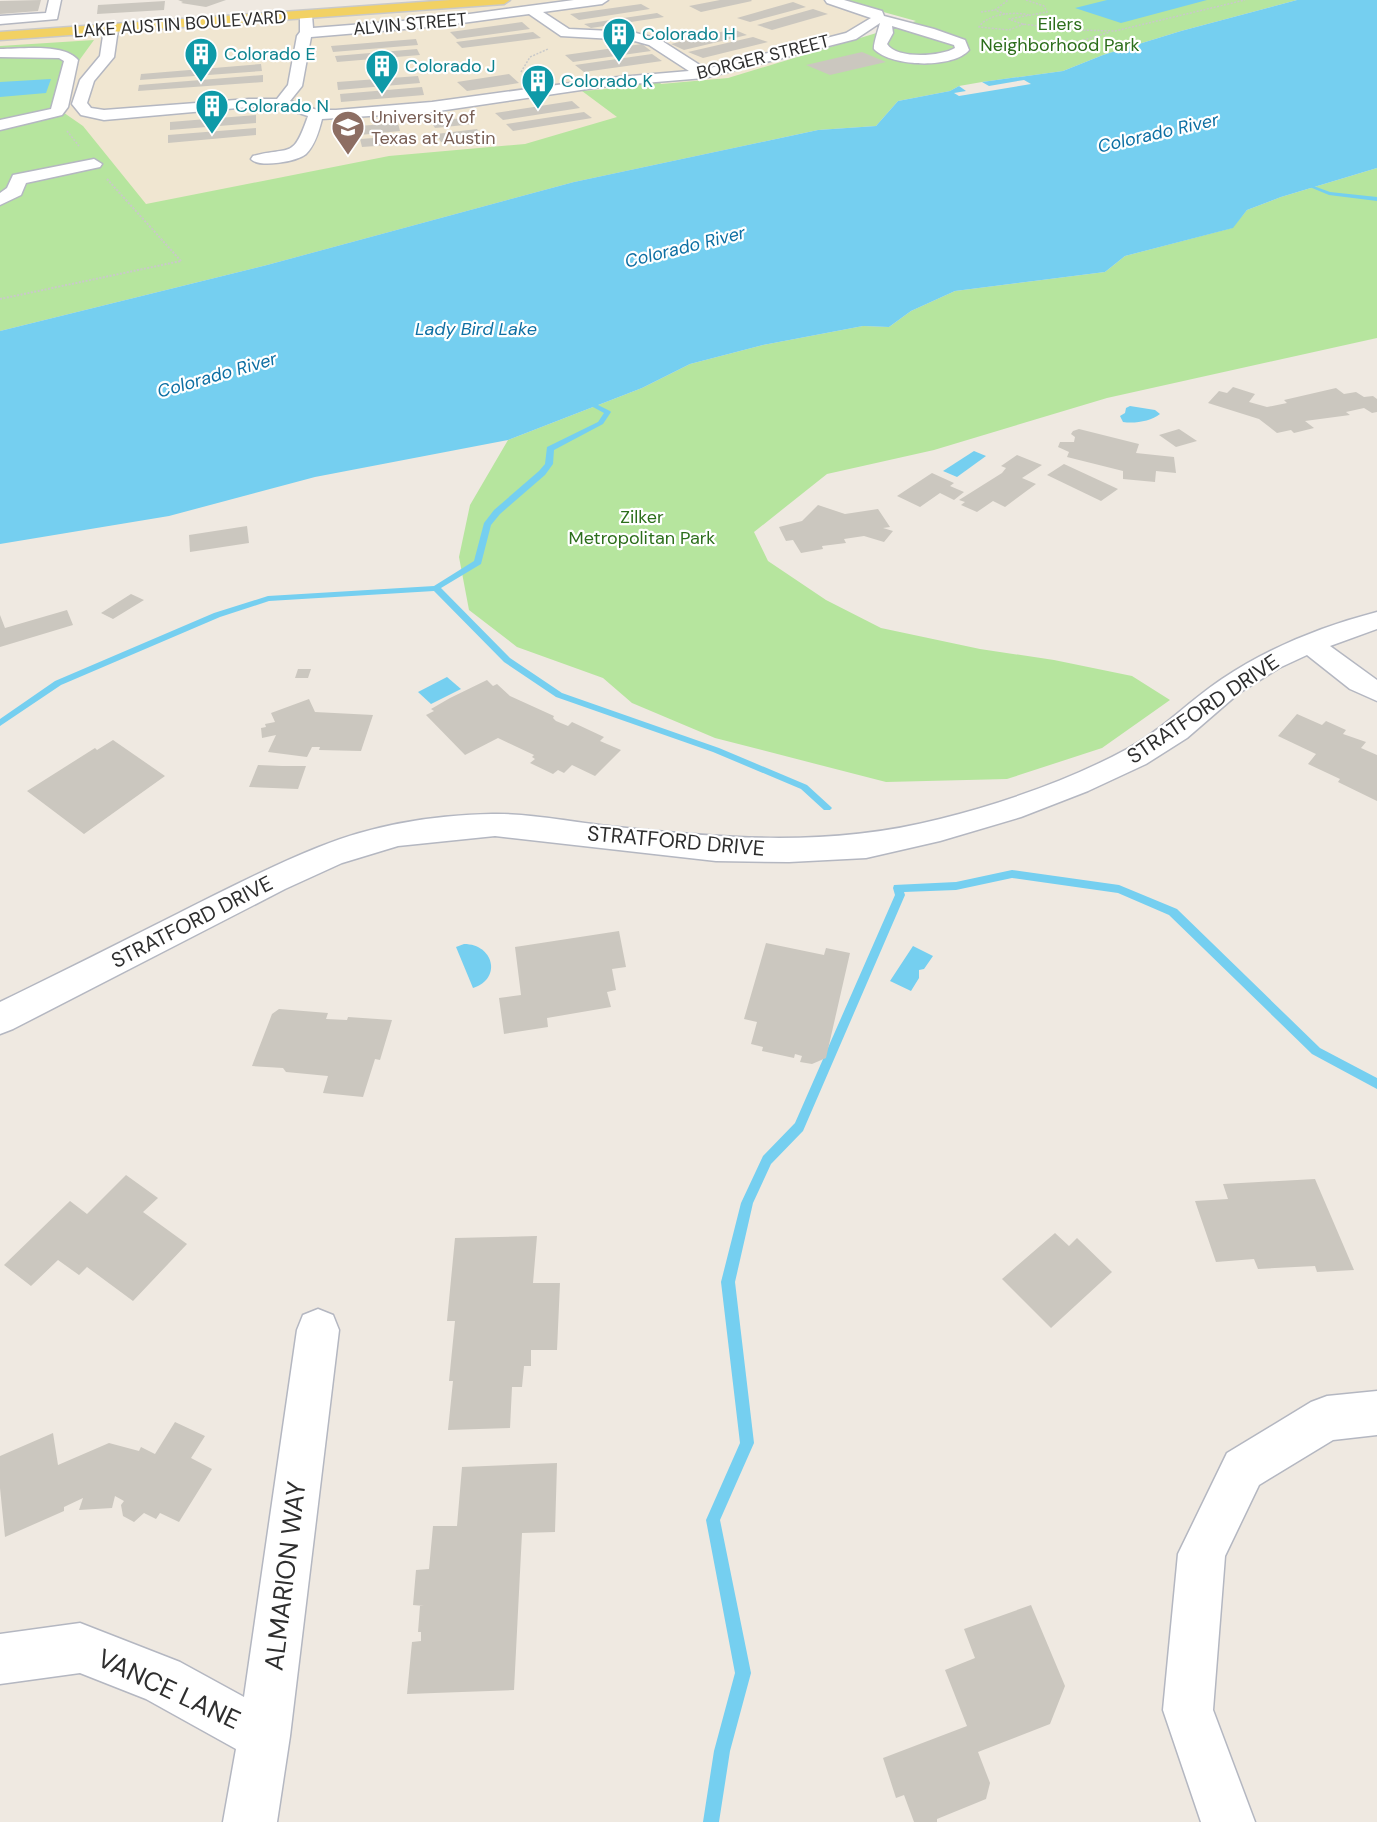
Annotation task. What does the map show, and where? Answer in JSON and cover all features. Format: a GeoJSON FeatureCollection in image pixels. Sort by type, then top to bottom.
{"type":"FeatureCollection","features":[{"type":"Feature","properties":{"kind":"main road","name":"LAKE AUSTIN BOULEVARD"},"geometry":{"type":"LineString","coordinates":[[0,36],[306,15],[383,5],[504,0]]}},
{"type":"Feature","properties":{"kind":"street"},"geometry":{"type":"LineString","coordinates":[[0,20],[52,16],[55,0]]}},
{"type":"Feature","properties":{"kind":"street","name":"ALVIN STREET"},"geometry":{"type":"LineString","coordinates":[[307,33],[440,22],[602,0]]}},
{"type":"Feature","properties":{"kind":"street"},"geometry":{"type":"LineString","coordinates":[[831,0],[882,18],[939,34],[960,43],[962,50],[945,57],[891,55],[881,49],[880,44],[886,33],[882,18]]}},
{"type":"Feature","properties":{"kind":"street"},"geometry":{"type":"LineString","coordinates":[[532,10],[559,30],[579,35],[632,36],[654,42],[704,74]]}},
{"type":"Feature","properties":{"kind":"street"},"geometry":{"type":"LineString","coordinates":[[281,103],[295,86],[304,36],[307,33],[306,15]]}},
{"type":"Feature","properties":{"kind":"street","name":"BORGER STREET"},"geometry":{"type":"LineString","coordinates":[[111,28],[107,57],[87,80],[79,104],[86,112],[104,116],[127,115],[249,103],[281,103],[316,114],[336,115],[466,103],[608,82],[704,74],[851,36],[882,18]]}},
{"type":"Feature","properties":{"kind":"street"},"geometry":{"type":"LineString","coordinates":[[0,53],[62,54],[71,60],[60,107],[51,114],[0,125]]}},
{"type":"Feature","properties":{"kind":"street"},"geometry":{"type":"LineString","coordinates":[[925,58],[942,69]]}},
{"type":"Feature","properties":{"kind":"street"},"geometry":{"type":"LineString","coordinates":[[466,103],[482,117]]}},
{"type":"Feature","properties":{"kind":"street"},"geometry":{"type":"LineString","coordinates":[[258,159],[288,157],[299,153],[305,146],[316,114]]}},
{"type":"Feature","properties":{"kind":"street"},"geometry":{"type":"LineString","coordinates":[[0,200],[15,191],[19,179],[94,164]]}},
{"type":"Feature","properties":{"kind":"street","name":"STRATFORD DRIVE"},"geometry":{"type":"LineString","coordinates":[[0,1019],[274,880],[332,854],[398,835],[495,825],[716,849],[789,850],[866,846],[940,830],[1010,809],[1077,784],[1136,757],[1177,731],[1229,687],[1269,662],[1310,644],[1377,620]]}},
{"type":"Feature","properties":{"kind":"street"},"geometry":{"type":"LineString","coordinates":[[1310,644],[1360,683],[1377,692]]}},
{"type":"Feature","properties":{"kind":"street","name":"ALMARION WAY"},"geometry":{"type":"LineString","coordinates":[[250,1822],[264,1736],[318,1330]]}},
{"type":"Feature","properties":{"kind":"street"},"geometry":{"type":"LineString","coordinates":[[1228,1822],[1188,1710],[1202,1554],[1243,1469],[1327,1418],[1377,1413]]}},
{"type":"Feature","properties":{"kind":"street","name":"VANCE LANE"},"geometry":{"type":"LineString","coordinates":[[0,1659],[80,1648],[162,1680],[264,1736]]}},
{"type":"Feature","properties":{"kind":"path"},"geometry":{"type":"LineString","coordinates":[[995,10],[998,5],[1008,0]]}},
{"type":"Feature","properties":{"kind":"path"},"geometry":{"type":"LineString","coordinates":[[1026,0],[1047,10],[1041,14],[1009,19],[1024,24],[1076,30],[1111,31],[1245,0]]}},
{"type":"Feature","properties":{"kind":"path"},"geometry":{"type":"LineString","coordinates":[[981,12],[995,10],[1006,14]]}},
{"type":"Feature","properties":{"kind":"path"},"geometry":{"type":"LineString","coordinates":[[1024,24],[1009,30],[979,27],[981,23],[997,15],[1020,12],[1030,15]]}},
{"type":"Feature","properties":{"kind":"path"},"geometry":{"type":"LineString","coordinates":[[1086,52],[1074,43],[1111,31]]}},
{"type":"Feature","properties":{"kind":"path"},"geometry":{"type":"LineString","coordinates":[[523,76],[521,72],[530,57],[579,35]]}},
{"type":"Feature","properties":{"kind":"path"},"geometry":{"type":"LineString","coordinates":[[0,299],[181,261],[51,114]]}},
{"type":"Feature","properties":{"kind":"shaded area","name":"University of Texas at Austin"},"geometry":{"type":"Polygon","coordinates":[[[504,0],[831,0],[877,14],[871,25],[772,58],[890,110],[0,331],[0,36],[504,0]]]}},
{"type":"Feature","properties":{"kind":"green space","name":"Eilers Neighborhood Park"},"geometry":{"type":"Polygon","coordinates":[[[840,0],[1297,0],[1181,31],[1103,55],[1063,71],[959,86],[950,91],[898,101],[876,126],[818,130],[574,182],[267,265],[0,331],[0,46],[94,40],[70,73],[57,108],[83,126],[146,204],[389,156],[525,144],[617,117],[582,91],[607,89],[606,86],[659,81],[661,84],[728,78],[916,21],[840,0]]]}},
{"type":"Feature","properties":{"kind":"green space","name":"Zilker Metropolitan Park"},"geometry":{"type":"Polygon","coordinates":[[[1377,168],[1377,338],[1107,398],[934,450],[827,474],[754,532],[768,561],[826,600],[881,628],[980,649],[1054,660],[1132,676],[1170,700],[1102,748],[1007,779],[886,782],[715,738],[632,703],[603,678],[517,647],[469,610],[459,557],[470,505],[508,440],[642,388],[690,364],[763,345],[863,326],[889,327],[911,311],[955,291],[1105,272],[1125,256],[1232,228],[1247,210],[1281,197],[1377,168]]]}},
{"type":"Feature","properties":{"kind":"water"},"geometry":{"type":"Polygon","coordinates":[[[1107,0],[1207,0],[1121,23],[1075,8],[1107,0]]]}},
{"type":"Feature","properties":{"kind":"water","name":"Lady Bird Lake"},"geometry":{"type":"Polygon","coordinates":[[[1297,0],[1377,0],[1377,168],[1281,197],[1247,210],[1233,228],[1125,256],[1105,272],[955,291],[911,311],[889,327],[863,326],[763,345],[690,364],[642,388],[508,440],[315,477],[169,516],[0,544],[0,331],[267,265],[574,182],[818,130],[876,126],[898,101],[950,91],[959,86],[966,91],[954,93],[959,96],[1031,84],[1024,80],[989,86],[982,82],[1063,71],[1103,55],[1181,31],[1297,0]]]}},
{"type":"Feature","properties":{"kind":"water"},"geometry":{"type":"Polygon","coordinates":[[[51,79],[46,93],[0,97],[0,82],[51,79]]]}},
{"type":"Feature","properties":{"kind":"water"},"geometry":{"type":"Polygon","coordinates":[[[1130,406],[1155,410],[1160,414],[1143,421],[1123,422],[1120,416],[1130,406]]]}},
{"type":"Feature","properties":{"kind":"water"},"geometry":{"type":"Polygon","coordinates":[[[974,451],[986,456],[957,477],[943,471],[974,451]]]}},
{"type":"Feature","properties":{"kind":"water"},"geometry":{"type":"Polygon","coordinates":[[[447,677],[461,689],[431,704],[418,692],[447,677]]]}},
{"type":"Feature","properties":{"kind":"water"},"geometry":{"type":"Polygon","coordinates":[[[464,944],[482,950],[491,963],[488,977],[482,984],[473,988],[456,947],[464,944]]]}},
{"type":"Feature","properties":{"kind":"water"},"geometry":{"type":"Polygon","coordinates":[[[913,946],[933,956],[924,969],[919,970],[919,978],[911,991],[890,981],[913,946]]]}},
{"type":"Feature","properties":{"kind":"building"},"geometry":{"type":"Polygon","coordinates":[[[41,0],[38,11],[0,14],[0,1],[41,0]]]}},
{"type":"Feature","properties":{"kind":"building"},"geometry":{"type":"Polygon","coordinates":[[[178,0],[226,0],[206,7],[181,3],[183,2],[178,0]]]}},
{"type":"Feature","properties":{"kind":"building"},"geometry":{"type":"Polygon","coordinates":[[[720,0],[752,1],[701,12],[689,6],[720,0]]]}},
{"type":"Feature","properties":{"kind":"building"},"geometry":{"type":"Polygon","coordinates":[[[165,1],[164,10],[97,14],[98,5],[165,1]]]}},
{"type":"Feature","properties":{"kind":"building"},"geometry":{"type":"Polygon","coordinates":[[[793,2],[806,7],[750,22],[737,18],[793,2]]]}},
{"type":"Feature","properties":{"kind":"building"},"geometry":{"type":"Polygon","coordinates":[[[641,4],[650,9],[579,20],[570,14],[641,4]]]}},
{"type":"Feature","properties":{"kind":"building"},"geometry":{"type":"Polygon","coordinates":[[[813,9],[828,14],[772,30],[757,25],[813,9]]]}},
{"type":"Feature","properties":{"kind":"building"},"geometry":{"type":"Polygon","coordinates":[[[657,13],[664,17],[591,28],[584,24],[657,13]]]}},
{"type":"Feature","properties":{"kind":"building"},"geometry":{"type":"Polygon","coordinates":[[[522,22],[530,29],[457,39],[450,32],[522,22]]]}},
{"type":"Feature","properties":{"kind":"building"},"geometry":{"type":"Polygon","coordinates":[[[733,29],[747,35],[684,50],[671,44],[733,29]]]}},
{"type":"Feature","properties":{"kind":"building"},"geometry":{"type":"Polygon","coordinates":[[[533,32],[541,38],[462,48],[456,42],[533,32]]]}},
{"type":"Feature","properties":{"kind":"building"},"geometry":{"type":"Polygon","coordinates":[[[753,37],[768,42],[703,58],[688,52],[753,37]]]}},
{"type":"Feature","properties":{"kind":"building"},"geometry":{"type":"Polygon","coordinates":[[[416,39],[418,45],[333,52],[331,46],[416,39]]]}},
{"type":"Feature","properties":{"kind":"building","name":"Colorado H"},"geometry":{"type":"Polygon","coordinates":[[[642,44],[651,51],[573,62],[565,55],[642,44]]]}},
{"type":"Feature","properties":{"kind":"building"},"geometry":{"type":"Polygon","coordinates":[[[417,49],[420,55],[337,62],[335,56],[417,49]]]}},
{"type":"Feature","properties":{"kind":"building"},"geometry":{"type":"Polygon","coordinates":[[[862,52],[886,62],[830,75],[806,65],[862,52]]]}},
{"type":"Feature","properties":{"kind":"building","name":"Colorado H"},"geometry":{"type":"Polygon","coordinates":[[[652,54],[662,61],[584,72],[575,65],[652,54]]]}},
{"type":"Feature","properties":{"kind":"building","name":"Colorado E"},"geometry":{"type":"Polygon","coordinates":[[[261,64],[262,71],[140,80],[141,74],[261,64]]]}},
{"type":"Feature","properties":{"kind":"building"},"geometry":{"type":"Polygon","coordinates":[[[509,74],[519,83],[467,91],[457,82],[509,74]]]}},
{"type":"Feature","properties":{"kind":"building","name":"Colorado E"},"geometry":{"type":"Polygon","coordinates":[[[263,75],[263,82],[138,91],[139,85],[263,75]]]}},
{"type":"Feature","properties":{"kind":"building","name":"Colorado J"},"geometry":{"type":"Polygon","coordinates":[[[418,76],[420,83],[338,90],[337,82],[418,76]]]}},
{"type":"Feature","properties":{"kind":"building","name":"Colorado J"},"geometry":{"type":"Polygon","coordinates":[[[422,87],[424,95],[341,102],[340,94],[422,87]]]}},
{"type":"Feature","properties":{"kind":"building","name":"Colorado K"},"geometry":{"type":"Polygon","coordinates":[[[572,101],[580,108],[503,120],[495,113],[572,101]]]}},
{"type":"Feature","properties":{"kind":"building","name":"Colorado K"},"geometry":{"type":"Polygon","coordinates":[[[584,112],[592,118],[513,131],[506,124],[584,112]]]}},
{"type":"Feature","properties":{"kind":"building","name":"Colorado N"},"geometry":{"type":"Polygon","coordinates":[[[256,115],[256,123],[170,130],[170,122],[256,115]]]}},
{"type":"Feature","properties":{"kind":"building"},"geometry":{"type":"Polygon","coordinates":[[[469,117],[474,124],[435,128],[431,122],[469,117]]]}},
{"type":"Feature","properties":{"kind":"building"},"geometry":{"type":"Polygon","coordinates":[[[398,123],[400,131],[360,135],[358,126],[398,123]]]}},
{"type":"Feature","properties":{"kind":"building","name":"Colorado N"},"geometry":{"type":"Polygon","coordinates":[[[256,128],[256,135],[168,143],[168,135],[256,128]]]}},
{"type":"Feature","properties":{"kind":"building"},"geometry":{"type":"Polygon","coordinates":[[[477,129],[482,136],[441,142],[436,134],[477,129]]]}},
{"type":"Feature","properties":{"kind":"building"},"geometry":{"type":"Polygon","coordinates":[[[401,136],[403,144],[362,147],[360,139],[401,136]]]}},
{"type":"Feature","properties":{"kind":"building"},"geometry":{"type":"Polygon","coordinates":[[[1233,387],[1255,394],[1249,402],[1267,407],[1287,403],[1284,400],[1336,388],[1344,394],[1356,392],[1364,397],[1373,396],[1377,399],[1377,412],[1372,413],[1364,408],[1346,412],[1350,415],[1305,421],[1314,428],[1294,433],[1291,430],[1277,433],[1259,419],[1208,403],[1219,391],[1227,393],[1233,387]]]}},
{"type":"Feature","properties":{"kind":"building"},"geometry":{"type":"Polygon","coordinates":[[[1079,429],[1139,444],[1136,453],[1174,457],[1176,473],[1156,471],[1155,482],[1123,479],[1123,471],[1067,457],[1069,452],[1058,447],[1060,442],[1074,442],[1075,437],[1071,434],[1079,429]]]}},
{"type":"Feature","properties":{"kind":"building"},"geometry":{"type":"Polygon","coordinates":[[[1179,429],[1197,441],[1176,447],[1159,435],[1179,429]]]}},
{"type":"Feature","properties":{"kind":"building"},"geometry":{"type":"Polygon","coordinates":[[[1017,455],[1042,465],[1022,478],[1036,484],[1005,507],[993,501],[977,512],[961,505],[965,502],[959,500],[1002,473],[1006,468],[1001,466],[1017,455]]]}},
{"type":"Feature","properties":{"kind":"building"},"geometry":{"type":"Polygon","coordinates":[[[1064,464],[1118,489],[1101,501],[1047,475],[1064,464]]]}},
{"type":"Feature","properties":{"kind":"building"},"geometry":{"type":"Polygon","coordinates":[[[932,473],[954,483],[950,486],[964,492],[954,500],[940,493],[920,507],[897,496],[932,473]]]}},
{"type":"Feature","properties":{"kind":"building"},"geometry":{"type":"Polygon","coordinates":[[[818,505],[845,514],[878,509],[890,527],[883,528],[893,531],[884,542],[864,536],[844,539],[846,543],[822,546],[823,549],[801,553],[793,540],[786,541],[779,527],[802,521],[818,505]]]}},
{"type":"Feature","properties":{"kind":"building"},"geometry":{"type":"Polygon","coordinates":[[[247,526],[249,543],[190,552],[189,535],[247,526]]]}},
{"type":"Feature","properties":{"kind":"building"},"geometry":{"type":"Polygon","coordinates":[[[131,594],[144,600],[113,619],[101,613],[131,594]]]}},
{"type":"Feature","properties":{"kind":"building"},"geometry":{"type":"Polygon","coordinates":[[[67,610],[73,625],[0,647],[0,615],[5,628],[67,610]]]}},
{"type":"Feature","properties":{"kind":"building"},"geometry":{"type":"Polygon","coordinates":[[[298,669],[311,669],[308,678],[295,678],[298,669]]]}},
{"type":"Feature","properties":{"kind":"building"},"geometry":{"type":"Polygon","coordinates":[[[487,680],[493,686],[497,684],[510,696],[554,716],[556,721],[568,726],[572,722],[604,737],[600,741],[621,750],[595,776],[572,765],[564,773],[558,770],[553,774],[530,763],[535,759],[532,757],[534,755],[498,738],[465,755],[426,715],[434,711],[431,709],[450,698],[487,680]]]}},
{"type":"Feature","properties":{"kind":"building"},"geometry":{"type":"Polygon","coordinates":[[[309,699],[315,712],[373,715],[361,751],[319,750],[320,747],[312,747],[307,757],[268,752],[276,735],[262,738],[261,728],[266,727],[265,724],[275,722],[271,713],[309,699]]]}},
{"type":"Feature","properties":{"kind":"building"},"geometry":{"type":"Polygon","coordinates":[[[1297,714],[1322,725],[1326,721],[1346,730],[1343,734],[1366,742],[1361,748],[1377,755],[1377,801],[1338,782],[1340,779],[1308,764],[1316,754],[1278,736],[1297,714]]]}},
{"type":"Feature","properties":{"kind":"building"},"geometry":{"type":"Polygon","coordinates":[[[113,740],[165,776],[84,834],[27,791],[95,748],[97,750],[113,740]]]}},
{"type":"Feature","properties":{"kind":"building"},"geometry":{"type":"Polygon","coordinates":[[[258,765],[306,766],[298,789],[249,787],[258,765]]]}},
{"type":"Feature","properties":{"kind":"building"},"geometry":{"type":"Polygon","coordinates":[[[619,931],[626,967],[612,969],[616,990],[607,992],[611,1007],[547,1018],[548,1027],[504,1034],[499,998],[521,995],[515,947],[619,931]]]}},
{"type":"Feature","properties":{"kind":"building"},"geometry":{"type":"Polygon","coordinates":[[[766,943],[824,955],[826,948],[850,953],[826,1058],[812,1064],[800,1062],[802,1056],[795,1054],[794,1058],[762,1051],[763,1047],[751,1044],[757,1022],[744,1019],[766,943]]]}},
{"type":"Feature","properties":{"kind":"building"},"geometry":{"type":"Polygon","coordinates":[[[279,1009],[328,1013],[326,1019],[347,1020],[348,1017],[392,1020],[380,1060],[375,1059],[363,1097],[323,1093],[328,1076],[286,1072],[283,1068],[252,1066],[272,1014],[279,1009]]]}},
{"type":"Feature","properties":{"kind":"building"},"geometry":{"type":"Polygon","coordinates":[[[126,1175],[158,1198],[143,1212],[187,1244],[133,1301],[87,1267],[79,1275],[58,1260],[31,1286],[4,1265],[70,1201],[87,1214],[126,1175]]]}},
{"type":"Feature","properties":{"kind":"building"},"geometry":{"type":"Polygon","coordinates":[[[1315,1179],[1354,1270],[1317,1272],[1315,1266],[1258,1269],[1254,1259],[1216,1262],[1195,1201],[1228,1199],[1223,1184],[1315,1179]]]}},
{"type":"Feature","properties":{"kind":"building"},"geometry":{"type":"Polygon","coordinates":[[[1055,1233],[1069,1246],[1077,1238],[1112,1272],[1051,1328],[1002,1279],[1055,1233]]]}},
{"type":"Feature","properties":{"kind":"building"},"geometry":{"type":"Polygon","coordinates":[[[537,1236],[533,1283],[560,1283],[557,1350],[531,1350],[531,1366],[524,1366],[522,1387],[512,1387],[510,1428],[448,1430],[453,1381],[449,1381],[455,1321],[447,1321],[455,1238],[537,1236]]]}},
{"type":"Feature","properties":{"kind":"building"},"geometry":{"type":"Polygon","coordinates":[[[175,1422],[205,1436],[191,1458],[212,1469],[179,1522],[160,1513],[156,1519],[144,1513],[134,1522],[123,1516],[121,1505],[124,1501],[115,1496],[112,1508],[79,1510],[83,1498],[64,1507],[64,1511],[5,1537],[0,1488],[0,1456],[53,1433],[58,1465],[109,1443],[139,1451],[141,1447],[155,1454],[175,1422]]]}},
{"type":"Feature","properties":{"kind":"building"},"geometry":{"type":"Polygon","coordinates":[[[557,1463],[555,1532],[522,1533],[514,1690],[407,1694],[412,1642],[421,1641],[421,1632],[418,1632],[420,1606],[424,1606],[413,1605],[416,1570],[429,1569],[433,1526],[457,1526],[462,1467],[557,1463]]]}},
{"type":"Feature","properties":{"kind":"building"},"geometry":{"type":"Polygon","coordinates":[[[1031,1605],[1065,1686],[1050,1724],[978,1752],[990,1783],[986,1799],[937,1819],[937,1822],[914,1822],[904,1795],[896,1798],[883,1758],[967,1726],[945,1670],[975,1658],[964,1629],[1031,1605]]]}},
{"type":"Feature","properties":{"kind":"waterway"},"geometry":{"type":"LineString","coordinates":[[1302,182],[1329,193],[1377,199]]}},
{"type":"Feature","properties":{"kind":"waterway"},"geometry":{"type":"LineString","coordinates":[[436,588],[478,562],[487,525],[497,512],[542,473],[549,464],[550,449],[601,423],[608,412],[584,400]]}},
{"type":"Feature","properties":{"kind":"waterway"},"geometry":{"type":"LineString","coordinates":[[0,723],[58,683],[217,615],[268,599],[436,588]]}},
{"type":"Feature","properties":{"kind":"waterway"},"geometry":{"type":"LineString","coordinates":[[436,588],[507,660],[559,695],[716,750],[804,787],[827,808]]}},
{"type":"Feature","properties":{"kind":"waterway"},"geometry":{"type":"LineString","coordinates":[[711,1822],[722,1751],[743,1673],[713,1520],[747,1443],[728,1282],[747,1203],[767,1160],[799,1127],[900,895],[898,888],[956,886],[1012,874],[1119,889],[1173,912],[1316,1051],[1377,1084]]}},
{"type":"Feature","properties":{"kind":"place","name":"Colorado H"},"geometry":{"type":"Point","coordinates":[619,63]}},
{"type":"Feature","properties":{"kind":"place","name":"Colorado E"},"geometry":{"type":"Point","coordinates":[201,83]}},
{"type":"Feature","properties":{"kind":"place","name":"Colorado J"},"geometry":{"type":"Point","coordinates":[382,95]}},
{"type":"Feature","properties":{"kind":"place","name":"Colorado K"},"geometry":{"type":"Point","coordinates":[538,110]}},
{"type":"Feature","properties":{"kind":"place","name":"Colorado N"},"geometry":{"type":"Point","coordinates":[212,135]}},
{"type":"Feature","properties":{"kind":"place","name":"University of Texas at Austin"},"geometry":{"type":"Point","coordinates":[348,156]}},
{"type":"Feature","properties":{"kind":"water label","name":"Colorado River"},"geometry":{"type":"Point","coordinates":[1158,133]}},
{"type":"Feature","properties":{"kind":"water label","name":"Colorado River"},"geometry":{"type":"Point","coordinates":[685,247]}},
{"type":"Feature","properties":{"kind":"water label","name":"Colorado River"},"geometry":{"type":"Point","coordinates":[217,375]}}]}
